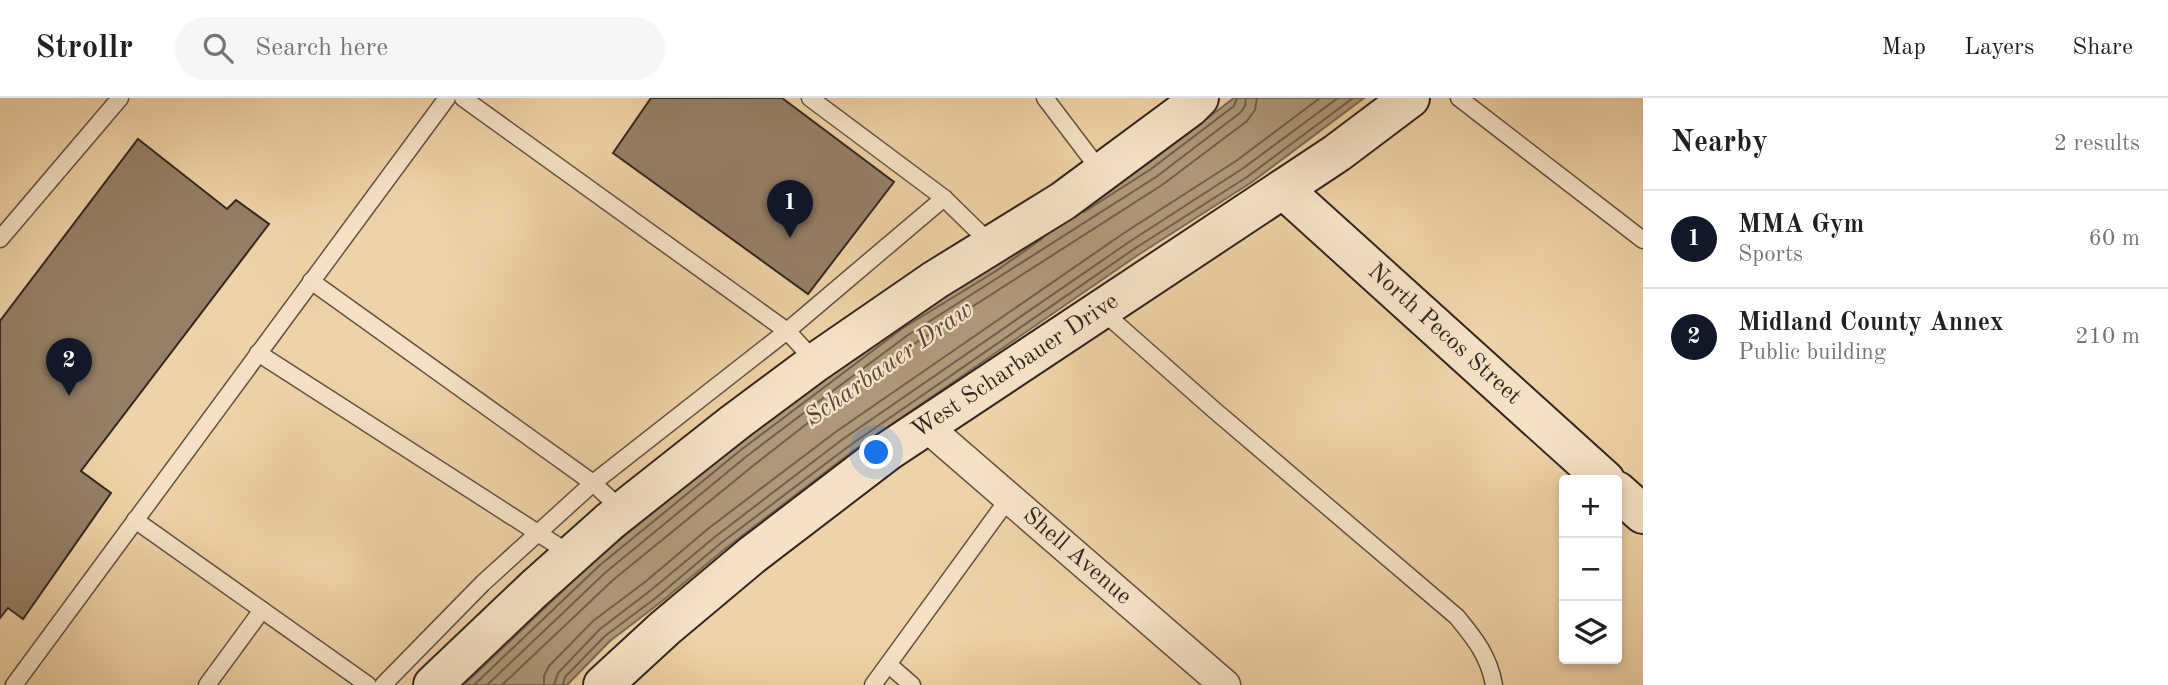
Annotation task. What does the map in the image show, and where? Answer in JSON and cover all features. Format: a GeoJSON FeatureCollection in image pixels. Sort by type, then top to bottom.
{"type":"FeatureCollection","features":[{"type":"Feature","properties":{"kind":"main road"},"geometry":{"type":"LineString","coordinates":[[433,685],[572,555],[691,455],[816,362],[934,280],[1063,201],[1199,98]]}},
{"type":"Feature","properties":{"kind":"main road","name":"West Scharbauer Drive"},"geometry":{"type":"LineString","coordinates":[[622,679],[665,628],[798,519],[888,451],[1338,153],[1410,98]]}},
{"type":"Feature","properties":{"kind":"main road","name":"North Pecos Street"},"geometry":{"type":"LineString","coordinates":[[1283,189],[1599,475]]}},
{"type":"Feature","properties":{"kind":"street","name":"Shell Avenue"},"geometry":{"type":"LineString","coordinates":[[927,427],[1226,685]]}},
{"type":"Feature","properties":{"kind":"lane"},"geometry":{"type":"LineString","coordinates":[[0,239],[120,98]]}},
{"type":"Feature","properties":{"kind":"lane"},"geometry":{"type":"LineString","coordinates":[[13,685],[447,98]]}},
{"type":"Feature","properties":{"kind":"lane"},"geometry":{"type":"LineString","coordinates":[[463,98],[787,331],[816,362]]}},
{"type":"Feature","properties":{"kind":"lane"},"geometry":{"type":"LineString","coordinates":[[810,98],[944,198],[992,245]]}},
{"type":"Feature","properties":{"kind":"lane"},"geometry":{"type":"LineString","coordinates":[[1045,98],[1102,173]]}},
{"type":"Feature","properties":{"kind":"lane"},"geometry":{"type":"LineString","coordinates":[[1460,98],[1643,240]]}},
{"type":"Feature","properties":{"kind":"lane"},"geometry":{"type":"LineString","coordinates":[[383,685],[483,583],[593,483],[787,331],[944,198]]}},
{"type":"Feature","properties":{"kind":"lane"},"geometry":{"type":"LineString","coordinates":[[312,281],[593,483],[623,511]]}},
{"type":"Feature","properties":{"kind":"lane"},"geometry":{"type":"LineString","coordinates":[[1101,310],[1457,617],[1480,645],[1491,665],[1494,685]]}},
{"type":"Feature","properties":{"kind":"lane"},"geometry":{"type":"LineString","coordinates":[[258,353],[572,555]]}},
{"type":"Feature","properties":{"kind":"lane"},"geometry":{"type":"LineString","coordinates":[[873,685],[1009,498]]}},
{"type":"Feature","properties":{"kind":"lane"},"geometry":{"type":"LineString","coordinates":[[135,520],[368,685]]}},
{"type":"Feature","properties":{"kind":"lane"},"geometry":{"type":"LineString","coordinates":[[207,685],[262,610]]}},
{"type":"Feature","properties":{"kind":"lane"},"geometry":{"type":"LineString","coordinates":[[889,666],[912,685]]}},
{"type":"Feature","properties":{"kind":"water","name":"Scharbauer Draw"},"geometry":{"type":"Polygon","coordinates":[[[1234,98],[1364,98],[1252,182],[1138,255],[853,451],[610,641],[567,685],[464,685],[595,560],[820,380],[1049,226],[1147,164],[1234,98]]]}},
{"type":"Feature","properties":{"kind":"building"},"geometry":{"type":"Polygon","coordinates":[[[651,98],[782,98],[894,182],[808,294],[613,153],[651,98]]]}},
{"type":"Feature","properties":{"kind":"building"},"geometry":{"type":"Polygon","coordinates":[[[138,139],[227,209],[236,200],[269,224],[81,471],[111,493],[23,619],[8,608],[0,618],[0,321],[138,139]]]}},
{"type":"Feature","properties":{"kind":"place","name":"MMA Gym"},"geometry":{"type":"Point","coordinates":[790,238]}},
{"type":"Feature","properties":{"kind":"place","name":"Midland County Annex"},"geometry":{"type":"Point","coordinates":[69,396]}}]}
